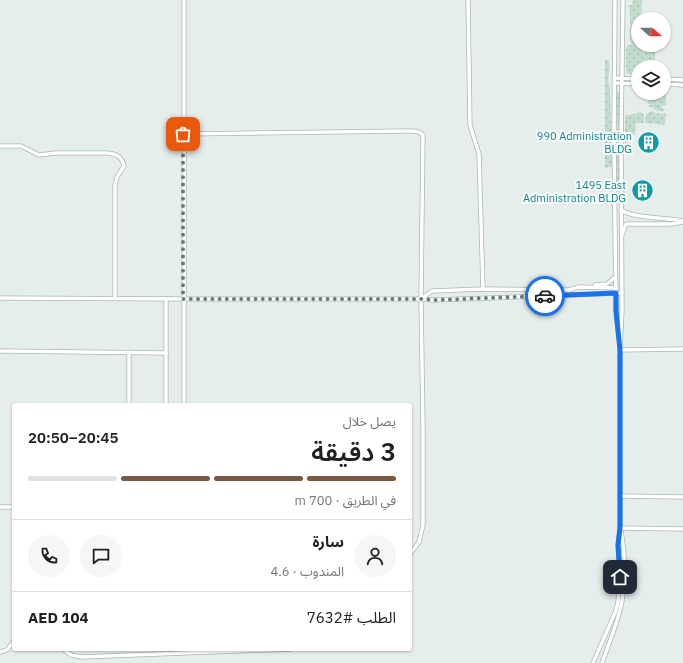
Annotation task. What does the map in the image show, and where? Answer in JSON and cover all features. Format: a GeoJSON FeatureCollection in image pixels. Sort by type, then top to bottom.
{"type":"FeatureCollection","features":[{"type":"Feature","properties":{"kind":"street"},"geometry":{"type":"LineString","coordinates":[[184,0],[184,403]]}},
{"type":"Feature","properties":{"kind":"street"},"geometry":{"type":"LineString","coordinates":[[468,0],[470,125],[479,154],[483,289]]}},
{"type":"Feature","properties":{"kind":"street"},"geometry":{"type":"LineString","coordinates":[[615,0],[615,288],[620,350]]}},
{"type":"Feature","properties":{"kind":"street"},"geometry":{"type":"LineString","coordinates":[[593,663],[615,613],[618,602],[620,577],[618,545],[620,528],[623,0]]}},
{"type":"Feature","properties":{"kind":"street"},"geometry":{"type":"LineString","coordinates":[[614,78],[631,79]]}},
{"type":"Feature","properties":{"kind":"street"},"geometry":{"type":"LineString","coordinates":[[671,79],[683,80]]}},
{"type":"Feature","properties":{"kind":"street"},"geometry":{"type":"LineString","coordinates":[[614,83],[631,84]]}},
{"type":"Feature","properties":{"kind":"street"},"geometry":{"type":"LineString","coordinates":[[671,84],[683,85]]}},
{"type":"Feature","properties":{"kind":"street"},"geometry":{"type":"LineString","coordinates":[[183,134],[409,131],[421,132],[423,135],[421,299],[423,525],[419,542],[412,551]]}},
{"type":"Feature","properties":{"kind":"street"},"geometry":{"type":"LineString","coordinates":[[0,146],[21,146],[39,155],[56,153],[107,153],[120,157],[124,166],[117,177],[115,185],[114,298]]}},
{"type":"Feature","properties":{"kind":"street"},"geometry":{"type":"LineString","coordinates":[[621,210],[628,215],[672,218],[683,222]]}},
{"type":"Feature","properties":{"kind":"street"},"geometry":{"type":"LineString","coordinates":[[621,236],[626,224],[671,224],[683,222]]}},
{"type":"Feature","properties":{"kind":"street"},"geometry":{"type":"LineString","coordinates":[[421,299],[432,291],[483,289],[569,290],[579,287],[607,284],[615,277]]}},
{"type":"Feature","properties":{"kind":"street"},"geometry":{"type":"LineString","coordinates":[[579,287],[615,288],[622,291]]}},
{"type":"Feature","properties":{"kind":"street"},"geometry":{"type":"LineString","coordinates":[[0,298],[448,299],[616,293],[622,291]]}},
{"type":"Feature","properties":{"kind":"street"},"geometry":{"type":"LineString","coordinates":[[166,299],[166,403]]}},
{"type":"Feature","properties":{"kind":"street"},"geometry":{"type":"LineString","coordinates":[[620,350],[683,349]]}},
{"type":"Feature","properties":{"kind":"street"},"geometry":{"type":"LineString","coordinates":[[0,351],[166,353]]}},
{"type":"Feature","properties":{"kind":"street"},"geometry":{"type":"LineString","coordinates":[[129,352],[129,403]]}},
{"type":"Feature","properties":{"kind":"street"},"geometry":{"type":"LineString","coordinates":[[620,496],[683,497]]}},
{"type":"Feature","properties":{"kind":"street"},"geometry":{"type":"LineString","coordinates":[[0,507],[12,507]]}},
{"type":"Feature","properties":{"kind":"street"},"geometry":{"type":"LineString","coordinates":[[620,528],[683,529]]}},
{"type":"Feature","properties":{"kind":"street"},"geometry":{"type":"LineString","coordinates":[[602,663],[623,596],[624,557],[620,528]]}},
{"type":"Feature","properties":{"kind":"street"},"geometry":{"type":"LineString","coordinates":[[0,652],[8,650],[12,644]]}},
{"type":"Feature","properties":{"kind":"street"},"geometry":{"type":"LineString","coordinates":[[66,651],[71,655],[81,657],[217,651]]}},
{"type":"Feature","properties":{"kind":"green space"},"geometry":{"type":"Polygon","coordinates":[[[633,0],[642,0],[641,12],[631,12],[631,44],[629,6],[632,4],[633,0]]]}},
{"type":"Feature","properties":{"kind":"green space"},"geometry":{"type":"Polygon","coordinates":[[[628,45],[631,45],[631,52],[655,52],[655,60],[631,60],[631,74],[626,73],[626,48],[628,45]]]}},
{"type":"Feature","properties":{"kind":"green space"},"geometry":{"type":"Polygon","coordinates":[[[607,59],[609,61],[608,81],[610,87],[612,167],[605,168],[605,61],[607,59]]]}},
{"type":"Feature","properties":{"kind":"green space"},"geometry":{"type":"Polygon","coordinates":[[[617,92],[621,92],[619,181],[617,181],[617,92]]]}},
{"type":"Feature","properties":{"kind":"green space"},"geometry":{"type":"Polygon","coordinates":[[[648,100],[666,100],[666,105],[662,106],[665,110],[663,111],[658,111],[648,106],[652,104],[648,104],[648,100]]]}},
{"type":"Feature","properties":{"kind":"green space"},"geometry":{"type":"Polygon","coordinates":[[[639,111],[644,115],[644,123],[636,123],[636,119],[635,134],[630,134],[629,146],[625,144],[625,115],[636,114],[639,111]]]}},
{"type":"Feature","properties":{"kind":"green space"},"geometry":{"type":"Polygon","coordinates":[[[652,111],[655,112],[655,116],[656,113],[666,113],[665,125],[655,124],[655,122],[654,124],[645,123],[646,114],[652,111]]]}},
{"type":"Feature","properties":{"kind":"way so far"},"geometry":{"type":"LineString","coordinates":[[183,134],[183,299],[433,300],[545,296]]}},
{"type":"Feature","properties":{"kind":"place","name":"990 Administration BLDG"},"geometry":{"type":"Point","coordinates":[648,142]}},
{"type":"Feature","properties":{"kind":"place","name":"1495 East Administration BLDG"},"geometry":{"type":"Point","coordinates":[642,191]}},
{"type":"Feature","properties":{"kind":"route"},"geometry":{"type":"LineString","coordinates":[[545,296],[616,293],[616,311],[620,350],[620,528],[618,545],[620,577]]}}]}
